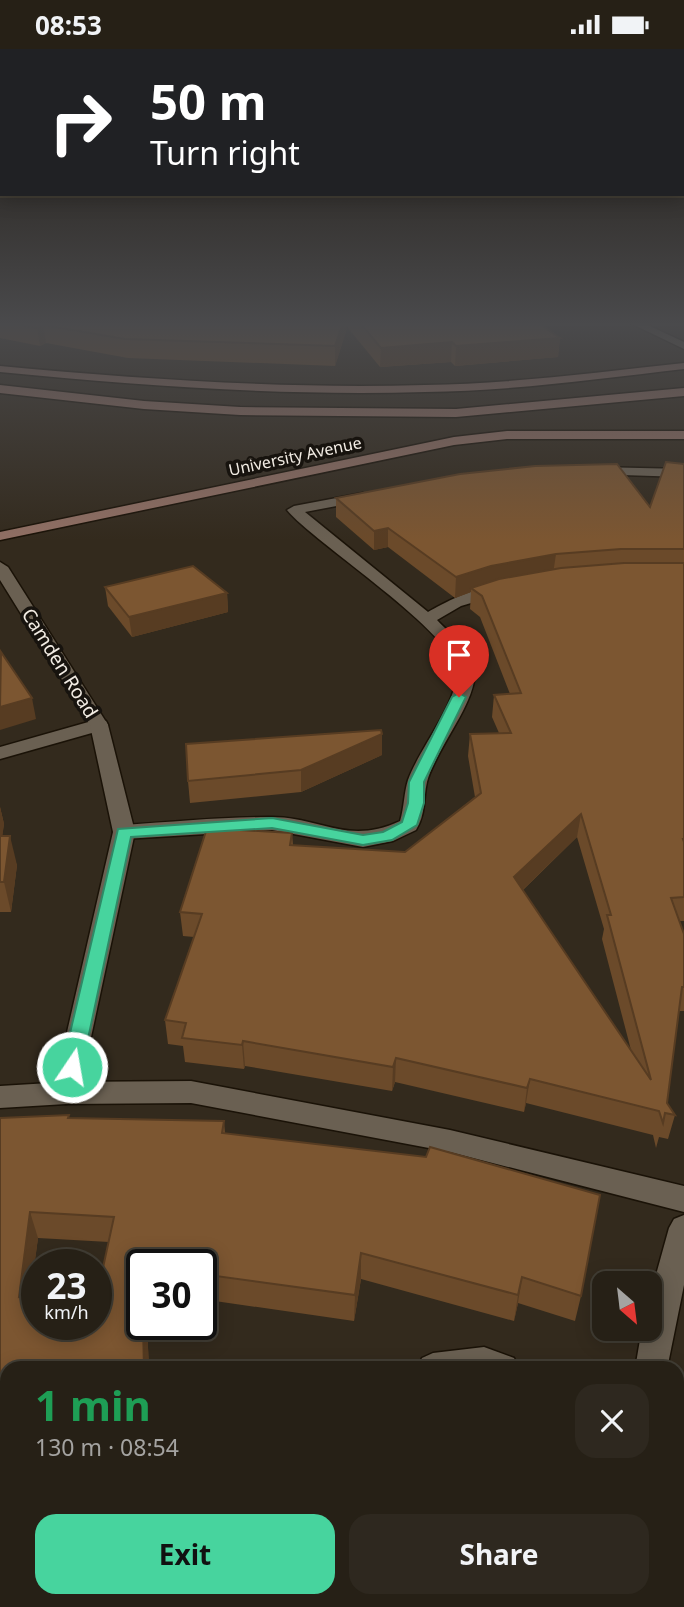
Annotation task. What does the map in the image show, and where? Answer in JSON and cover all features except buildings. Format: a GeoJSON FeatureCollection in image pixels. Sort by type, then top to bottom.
{"type":"FeatureCollection","features":[{"type":"Feature","properties":{"kind":"main road"},"geometry":{"type":"LineString","coordinates":[[50,395],[131,404],[240,411],[456,413],[655,395]]}},
{"type":"Feature","properties":{"kind":"main road","name":"University Avenue"},"geometry":{"type":"LineString","coordinates":[[0,535],[454,441],[507,435],[684,435]]}},
{"type":"Feature","properties":{"kind":"street"},"geometry":{"type":"LineString","coordinates":[[585,471],[684,473]]}},
{"type":"Feature","properties":{"kind":"street"},"geometry":{"type":"LineString","coordinates":[[124,832],[272,823],[363,840],[386,836],[409,825],[416,803],[417,782],[459,697],[466,671],[460,654],[427,619],[294,510],[382,493]]}},
{"type":"Feature","properties":{"kind":"street","name":"Camden Road"},"geometry":{"type":"LineString","coordinates":[[0,567],[99,725],[124,832],[66,1093]]}},
{"type":"Feature","properties":{"kind":"street"},"geometry":{"type":"LineString","coordinates":[[427,619],[455,603],[507,588]]}},
{"type":"Feature","properties":{"kind":"street"},"geometry":{"type":"LineString","coordinates":[[0,754],[99,725]]}},
{"type":"Feature","properties":{"kind":"street"},"geometry":{"type":"LineString","coordinates":[[0,1097],[66,1093],[191,1092],[450,1142],[684,1199]]}},
{"type":"Feature","properties":{"kind":"street"},"geometry":{"type":"LineString","coordinates":[[652,1361],[659,1321],[684,1228]]}},
{"type":"Feature","properties":{"kind":"route"},"geometry":{"type":"LineString","coordinates":[[72,1067],[124,832],[272,823],[313,828],[339,837],[363,840],[386,836],[409,825],[416,803],[417,782],[459,697]]}}]}
